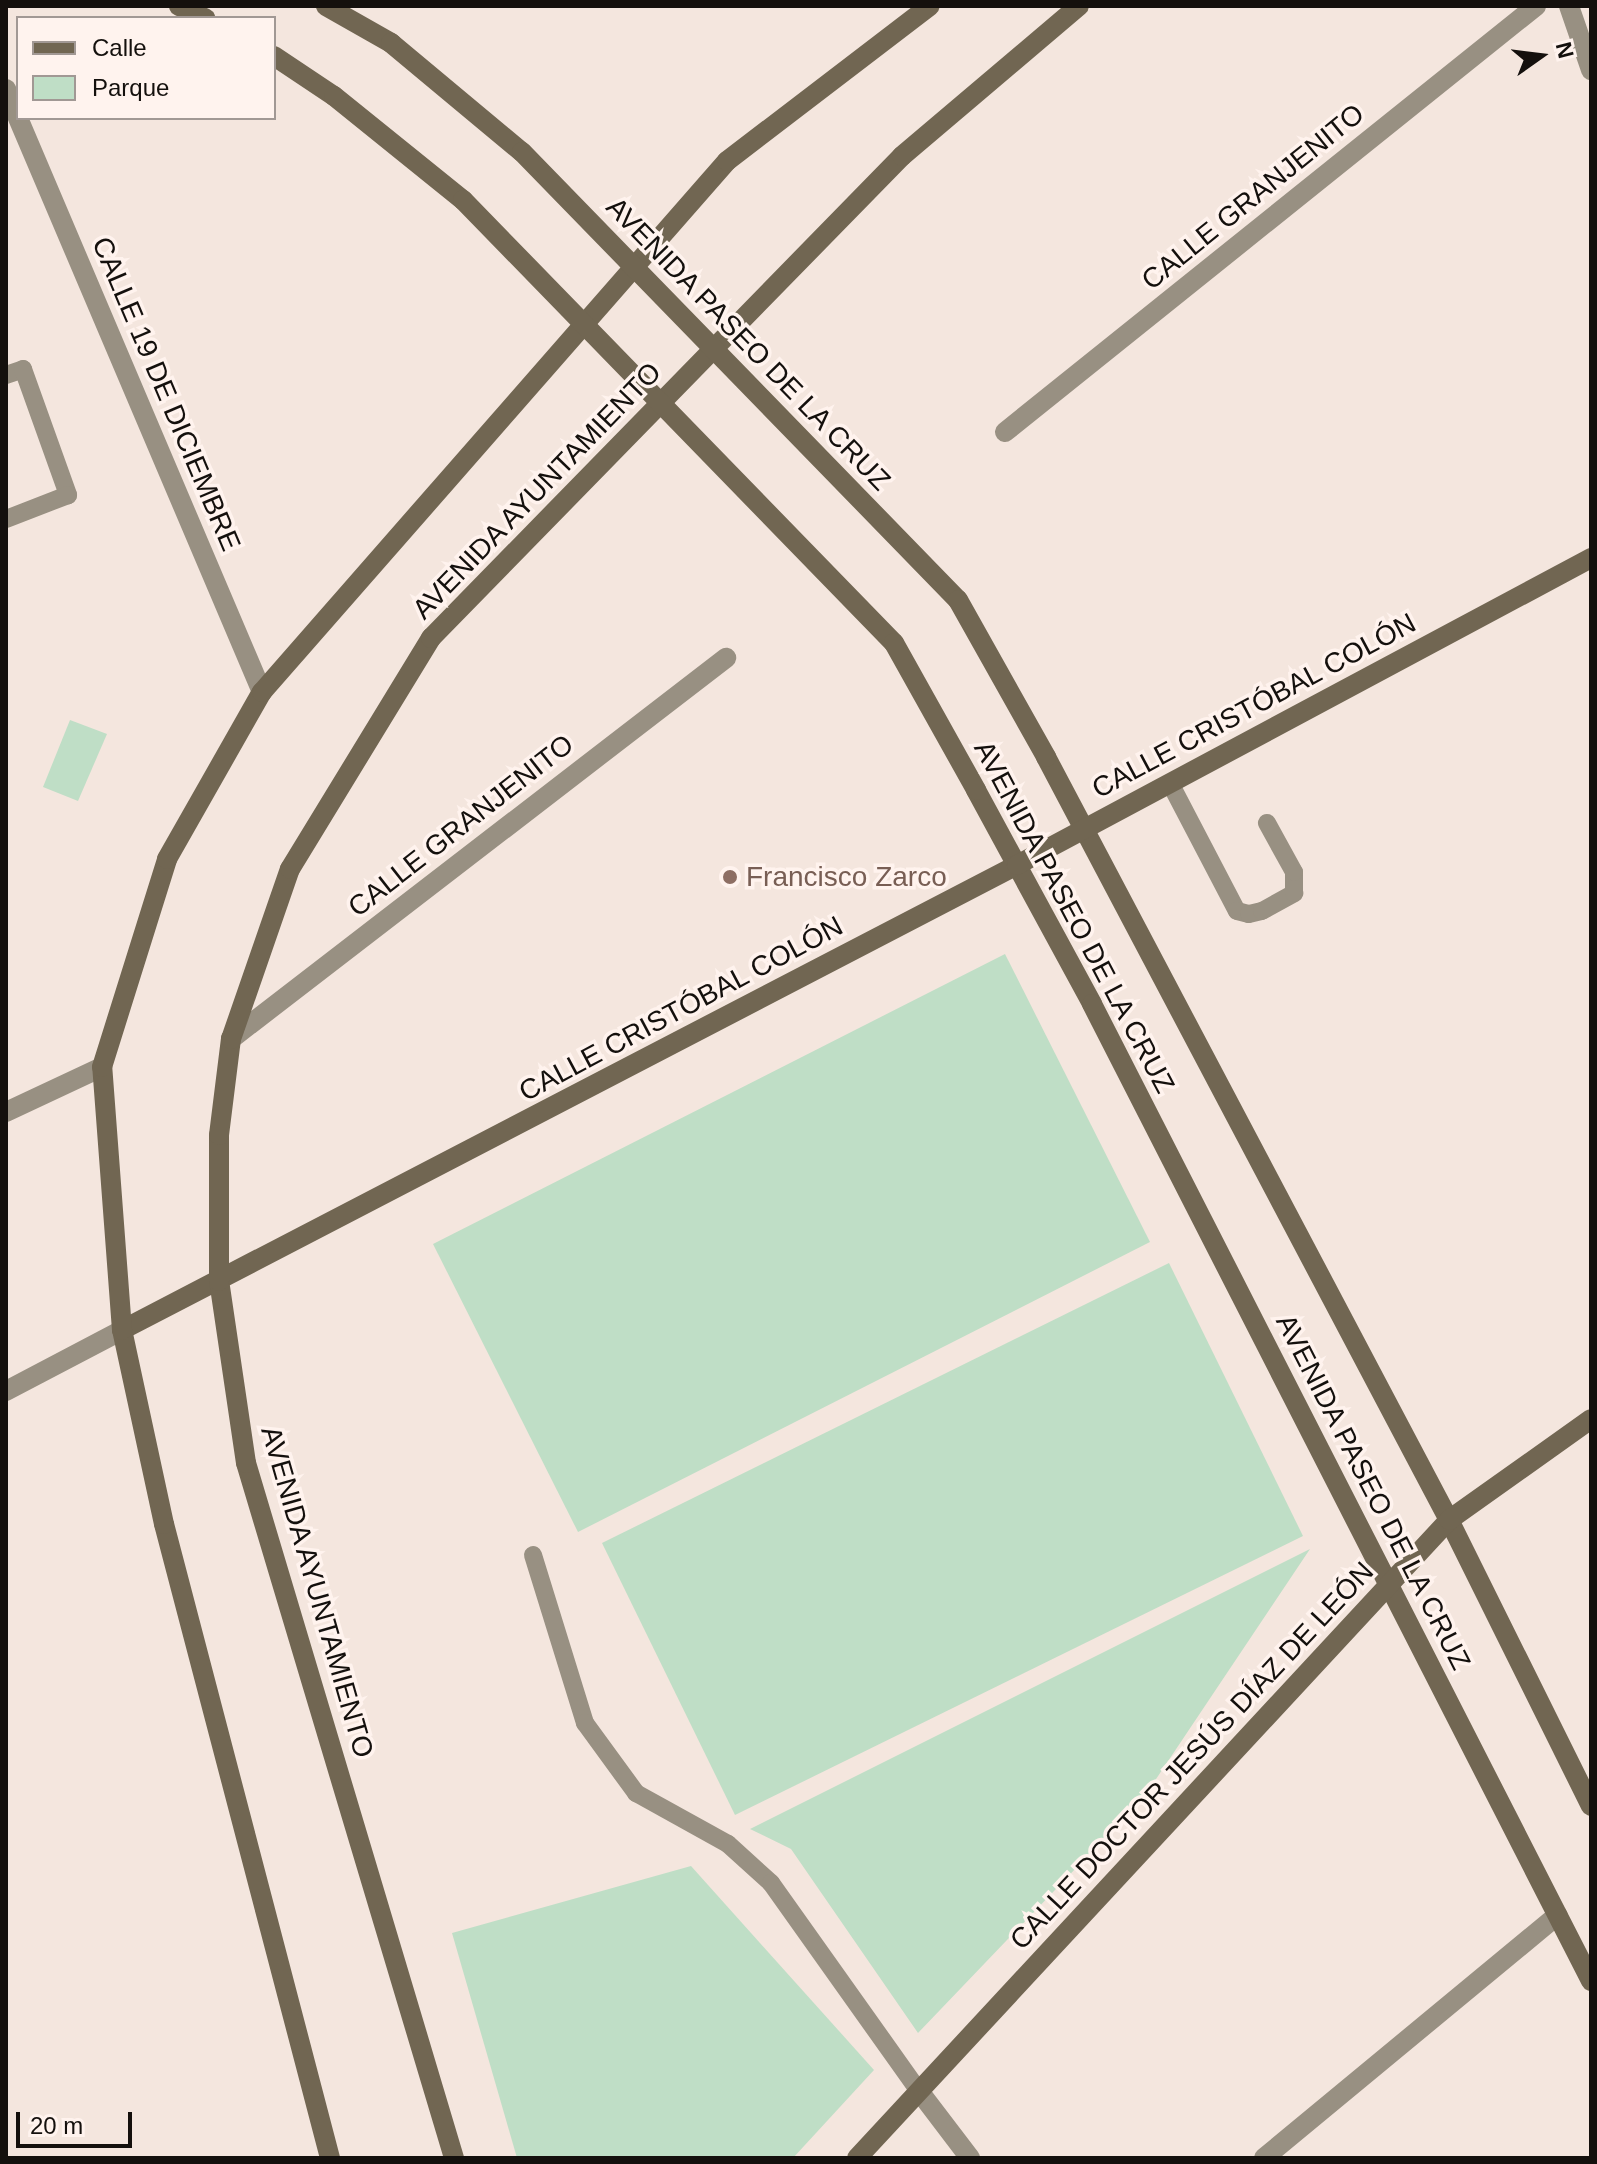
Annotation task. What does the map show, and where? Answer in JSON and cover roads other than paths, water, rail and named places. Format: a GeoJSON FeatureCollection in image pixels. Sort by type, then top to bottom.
{"type":"FeatureCollection","features":[{"type":"Feature","properties":{"kind":"main road"},"geometry":{"type":"LineString","coordinates":[[179,6],[201,16]]}},
{"type":"Feature","properties":{"kind":"main road","name":"AVENIDA PASEO DE LA CRUZ"},"geometry":{"type":"LineString","coordinates":[[326,6],[391,43],[522,152],[958,600],[1085,829],[1449,1520],[1591,1806]]}},
{"type":"Feature","properties":{"kind":"main road"},"geometry":{"type":"LineString","coordinates":[[330,2158],[164,1524],[122,1330],[102,1067],[167,859],[262,692],[727,161],[930,6]]}},
{"type":"Feature","properties":{"kind":"main road","name":"AVENIDA AYUNTAMIENTO"},"geometry":{"type":"LineString","coordinates":[[454,2158],[246,1463],[219,1281],[219,1135],[231,1039],[290,869],[431,638],[902,156],[1079,6]]}},
{"type":"Feature","properties":{"kind":"main road","name":"AVENIDA PASEO DE LA CRUZ"},"geometry":{"type":"LineString","coordinates":[[276,57],[334,96],[463,200],[894,643],[1017,865],[1591,1981]]}},
{"type":"Feature","properties":{"kind":"main road","name":"CALLE CRISTÓBAL COLÓN"},"geometry":{"type":"LineString","coordinates":[[122,1330],[1017,865],[1591,558]]}},
{"type":"Feature","properties":{"kind":"main road","name":"CALLE DOCTOR JESÚS DÍAZ DE LEÓN"},"geometry":{"type":"LineString","coordinates":[[857,2158],[1449,1520],[1591,1419]]}},
{"type":"Feature","properties":{"kind":"street","name":"CALLE GRANJENITO"},"geometry":{"type":"LineString","coordinates":[[1005,432],[1536,6]]}},
{"type":"Feature","properties":{"kind":"street"},"geometry":{"type":"LineString","coordinates":[[1569,6],[1591,70]]}},
{"type":"Feature","properties":{"kind":"street","name":"CALLE 19 DE DICIEMBRE"},"geometry":{"type":"LineString","coordinates":[[6,89],[16,113]]}},
{"type":"Feature","properties":{"kind":"street","name":"CALLE 19 DE DICIEMBRE"},"geometry":{"type":"LineString","coordinates":[[19,120],[262,692]]}},
{"type":"Feature","properties":{"kind":"street","name":"CALLE GRANJENITO"},"geometry":{"type":"LineString","coordinates":[[231,1039],[726,658]]}},
{"type":"Feature","properties":{"kind":"street"},"geometry":{"type":"LineString","coordinates":[[6,1112],[102,1067]]}},
{"type":"Feature","properties":{"kind":"street","name":"CALLE CRISTÓBAL COLÓN"},"geometry":{"type":"LineString","coordinates":[[6,1391],[122,1330]]}},
{"type":"Feature","properties":{"kind":"street"},"geometry":{"type":"LineString","coordinates":[[1264,2158],[1558,1915]]}},
{"type":"Feature","properties":{"kind":"street"},"geometry":{"type":"LineString","coordinates":[[919,2091],[970,2158]]}},
{"type":"Feature","properties":{"kind":"lane"},"geometry":{"type":"LineString","coordinates":[[6,375],[23,369],[68,495],[6,519]]}},
{"type":"Feature","properties":{"kind":"lane"},"geometry":{"type":"LineString","coordinates":[[1170,783],[1237,911],[1262,911],[1294,893],[1294,872],[1267,823]]}},
{"type":"Feature","properties":{"kind":"lane"},"geometry":{"type":"LineString","coordinates":[[533,1555],[585,1723],[636,1793],[728,1844],[771,1883],[919,2091]]}},
{"type":"Feature","properties":{"kind":"place","name":"Francisco Zarco"},"geometry":{"type":"Point","coordinates":[730,877]}}]}
